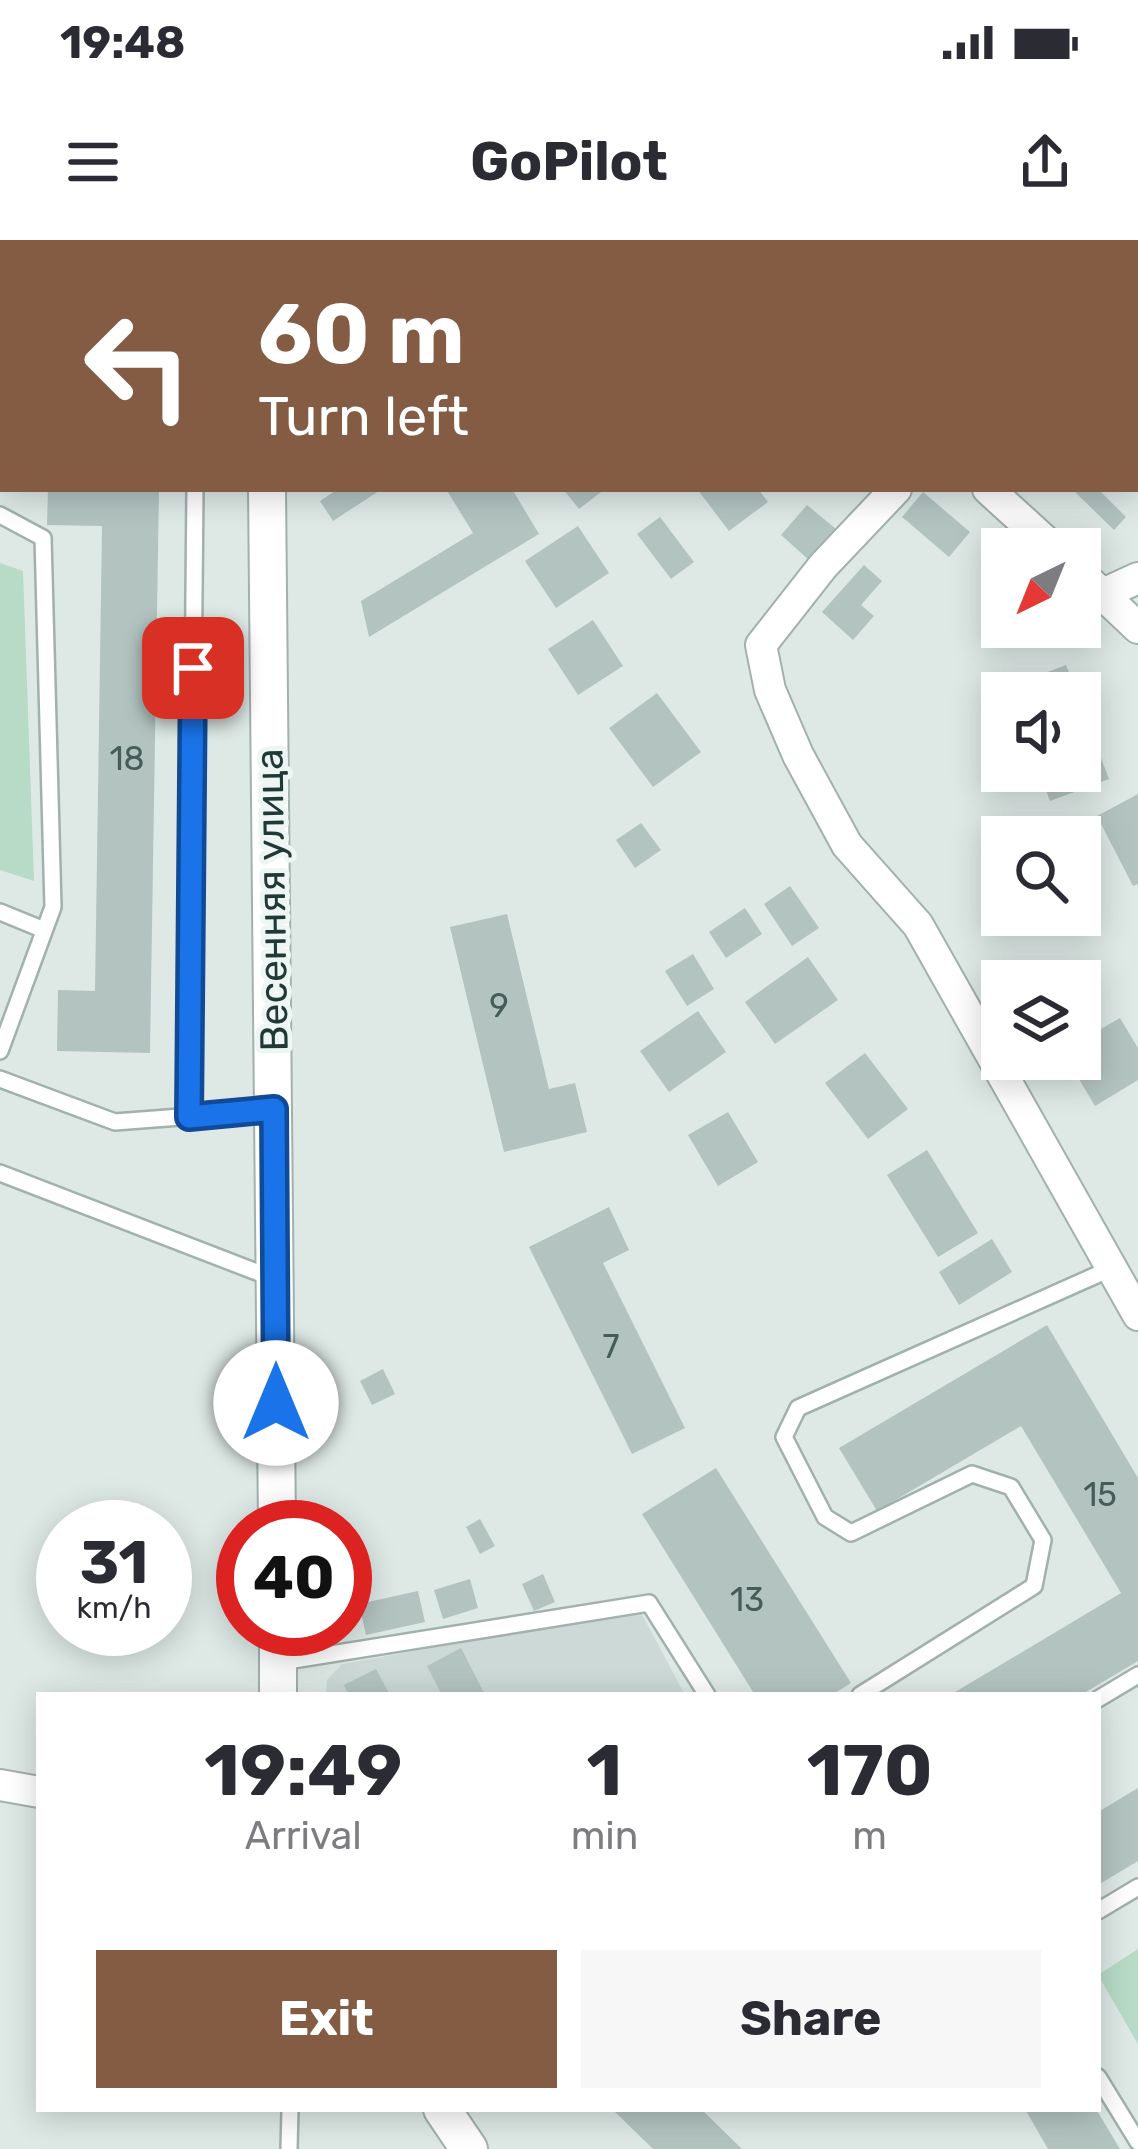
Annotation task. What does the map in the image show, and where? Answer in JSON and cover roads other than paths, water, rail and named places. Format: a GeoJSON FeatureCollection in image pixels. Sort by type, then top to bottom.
{"type":"FeatureCollection","features":[{"type":"Feature","properties":{"kind":"street","name":"Весенняя улица"},"geometry":{"type":"LineString","coordinates":[[267,492],[277,1500]]}},
{"type":"Feature","properties":{"kind":"street"},"geometry":{"type":"LineString","coordinates":[[893,492],[823,566],[760,645],[770,689],[798,755],[847,844],[918,925],[1138,1315]]}},
{"type":"Feature","properties":{"kind":"street"},"geometry":{"type":"LineString","coordinates":[[991,492],[1031,528]]}},
{"type":"Feature","properties":{"kind":"street"},"geometry":{"type":"LineString","coordinates":[[1138,578],[1103,594],[1138,628]]}},
{"type":"Feature","properties":{"kind":"street"},"geometry":{"type":"LineString","coordinates":[[0,1785],[36,1791]]}},
{"type":"Feature","properties":{"kind":"street"},"geometry":{"type":"LineString","coordinates":[[444,2112],[470,2149]]}},
{"type":"Feature","properties":{"kind":"lane"},"geometry":{"type":"LineString","coordinates":[[189,1117],[195,492]]}},
{"type":"Feature","properties":{"kind":"lane"},"geometry":{"type":"LineString","coordinates":[[0,515],[43,538],[52,907],[0,1051]]}},
{"type":"Feature","properties":{"kind":"lane"},"geometry":{"type":"LineString","coordinates":[[0,912],[44,929]]}},
{"type":"Feature","properties":{"kind":"lane"},"geometry":{"type":"LineString","coordinates":[[0,1079],[116,1122],[274,1109]]}},
{"type":"Feature","properties":{"kind":"lane"},"geometry":{"type":"LineString","coordinates":[[0,1173],[275,1279]]}},
{"type":"Feature","properties":{"kind":"lane"},"geometry":{"type":"LineString","coordinates":[[865,1692],[1034,1586],[1043,1540],[1011,1487],[972,1474],[851,1533],[826,1517],[784,1437],[798,1408],[1110,1269]]}},
{"type":"Feature","properties":{"kind":"lane"},"geometry":{"type":"LineString","coordinates":[[278,1662],[649,1603],[705,1692]]}},
{"type":"Feature","properties":{"kind":"lane"},"geometry":{"type":"LineString","coordinates":[[1101,1697],[1138,1675]]}},
{"type":"Feature","properties":{"kind":"lane"},"geometry":{"type":"LineString","coordinates":[[1101,1909],[1138,1887]]}},
{"type":"Feature","properties":{"kind":"lane"},"geometry":{"type":"LineString","coordinates":[[1101,2082],[1137,2139]]}},
{"type":"Feature","properties":{"kind":"lane"},"geometry":{"type":"LineString","coordinates":[[289,2149],[290,2112]]}}]}
